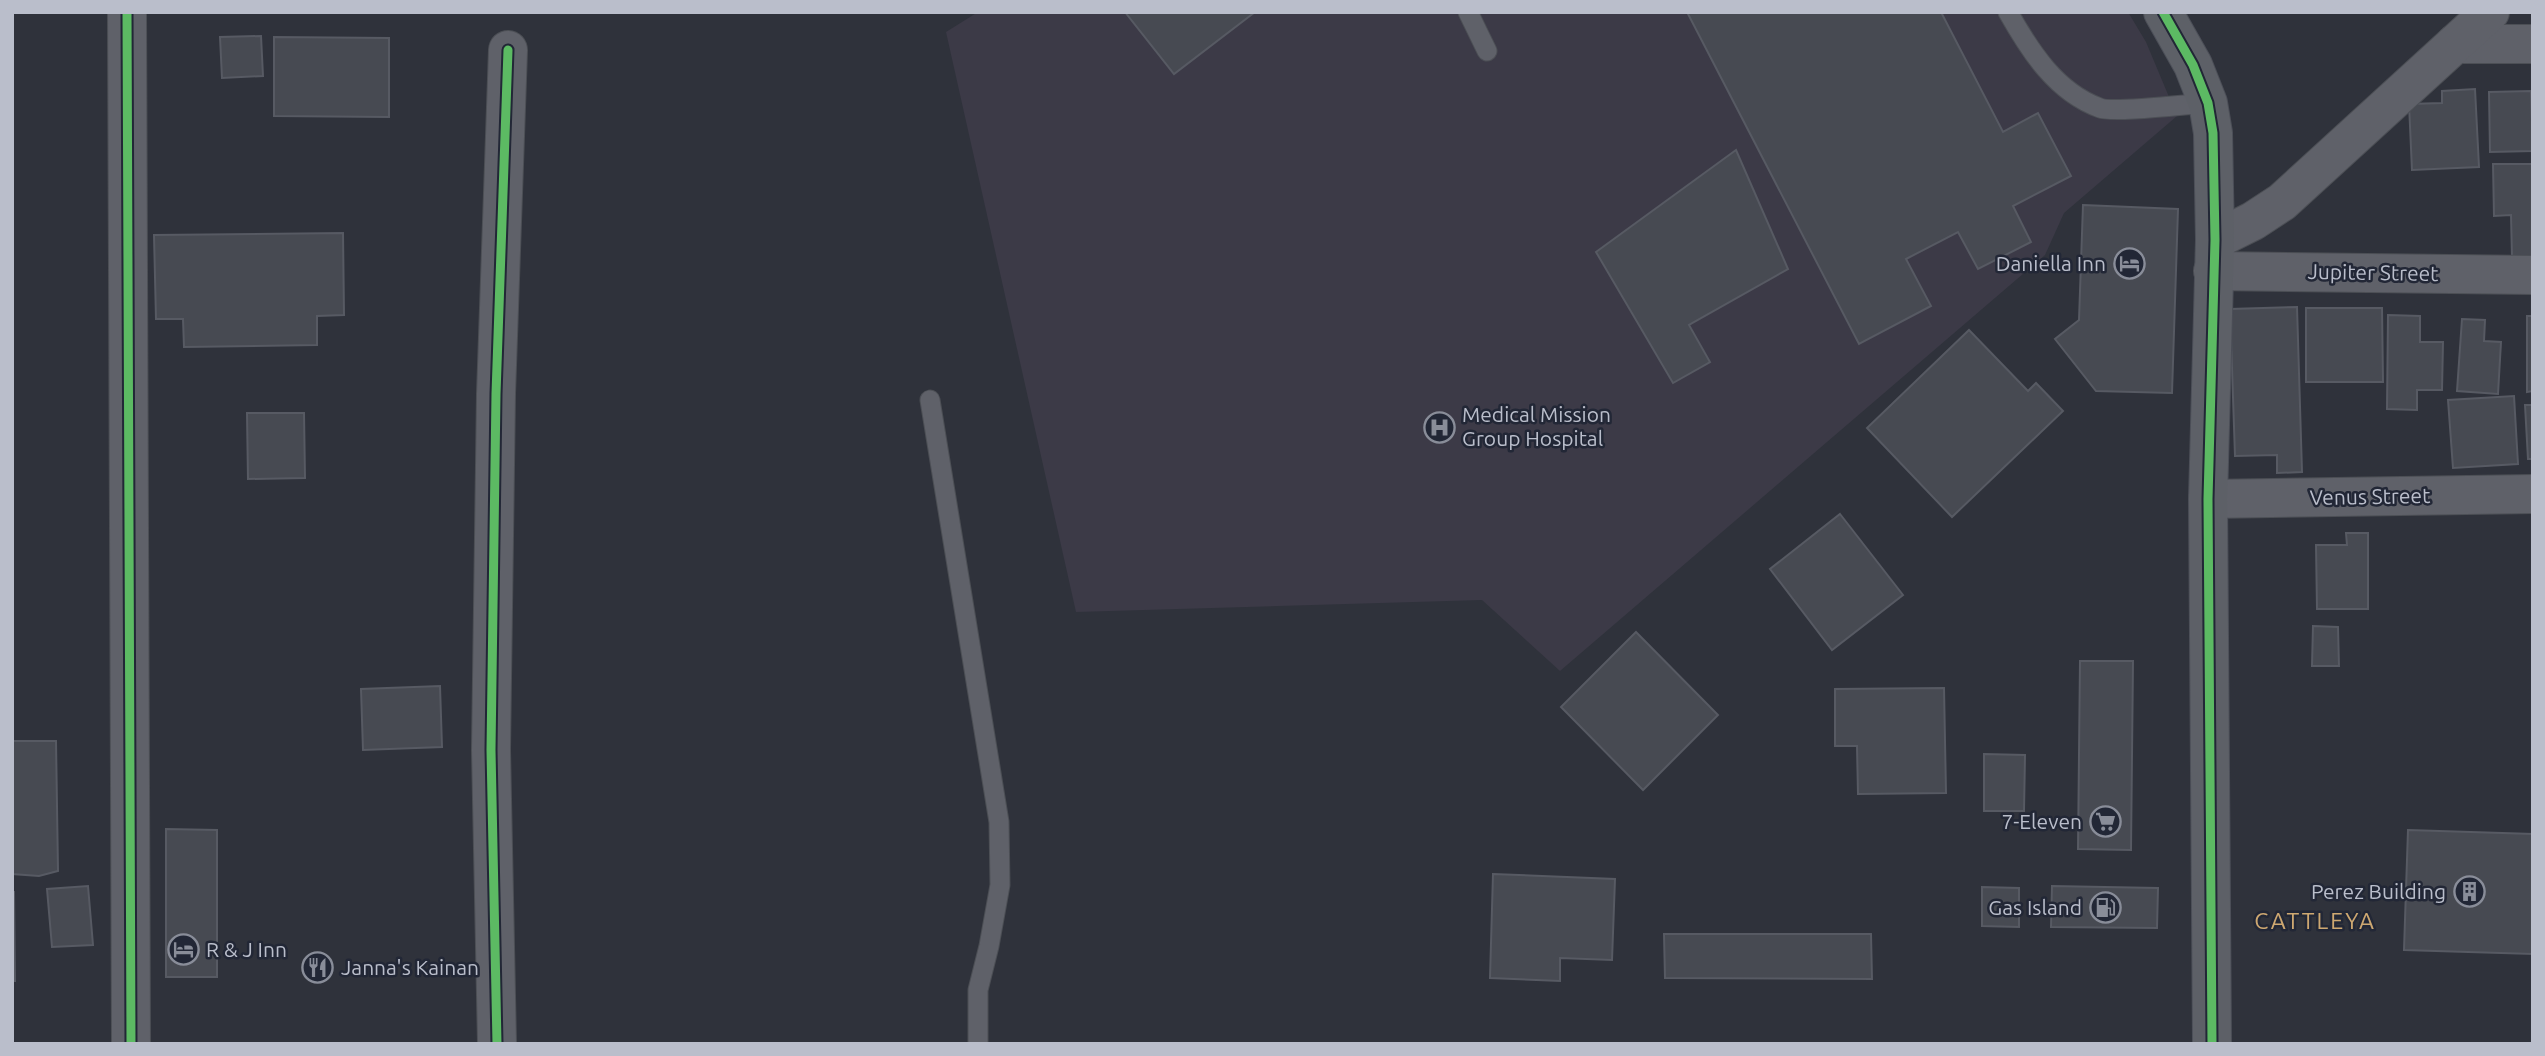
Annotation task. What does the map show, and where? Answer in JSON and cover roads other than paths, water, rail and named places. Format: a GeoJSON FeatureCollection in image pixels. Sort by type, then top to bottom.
{"type":"FeatureCollection","features":[{"type":"Feature","properties":{"kind":"street"},"geometry":{"type":"LineString","coordinates":[[127,12],[131,1044]]}},
{"type":"Feature","properties":{"kind":"street"},"geometry":{"type":"LineString","coordinates":[[2162,12],[2193,65],[2208,103],[2213,133],[2214,256],[2208,499],[2212,1044]]}},
{"type":"Feature","properties":{"kind":"street"},"geometry":{"type":"LineString","coordinates":[[2214,256],[2253,221],[2283,202],[2490,12]]}},
{"type":"Feature","properties":{"kind":"street"},"geometry":{"type":"LineString","coordinates":[[2455,44],[2533,44]]}},
{"type":"Feature","properties":{"kind":"street"},"geometry":{"type":"LineString","coordinates":[[497,1044],[491,750],[496,394],[508,50]]}},
{"type":"Feature","properties":{"kind":"street","name":"Jupiter Street"},"geometry":{"type":"LineString","coordinates":[[2214,256],[2533,275]]}},
{"type":"Feature","properties":{"kind":"street","name":"Venus Street"},"geometry":{"type":"LineString","coordinates":[[2208,499],[2533,494]]}},
{"type":"Feature","properties":{"kind":"lane"},"geometry":{"type":"LineString","coordinates":[[1468,12],[1487,51]]}},
{"type":"Feature","properties":{"kind":"lane"},"geometry":{"type":"LineString","coordinates":[[2008,12],[2024,40],[2059,85],[2102,109],[2208,103]]}},
{"type":"Feature","properties":{"kind":"lane"},"geometry":{"type":"LineString","coordinates":[[930,400],[999,822],[1000,885],[978,990],[978,1044]]}},
{"type":"Feature","properties":{"kind":"place","name":"Daniella Inn"},"geometry":{"type":"Point","coordinates":[2129,264]}},
{"type":"Feature","properties":{"kind":"place","name":"Medical Mission Group Hospital"},"geometry":{"type":"Point","coordinates":[1439,427]}},
{"type":"Feature","properties":{"kind":"place","name":"7-Eleven"},"geometry":{"type":"Point","coordinates":[2105,822]}},
{"type":"Feature","properties":{"kind":"place","name":"Perez Building"},"geometry":{"type":"Point","coordinates":[2469,892]}},
{"type":"Feature","properties":{"kind":"place","name":"Gas Island"},"geometry":{"type":"Point","coordinates":[2105,908]}},
{"type":"Feature","properties":{"kind":"place","name":"R & J Inn"},"geometry":{"type":"Point","coordinates":[183,950]}},
{"type":"Feature","properties":{"kind":"place","name":"Janna's Kainan"},"geometry":{"type":"Point","coordinates":[318,968]}},
{"type":"Feature","properties":{"kind":"district","name":"CATTLEYA"},"geometry":{"type":"Point","coordinates":[2315,921]}}]}
